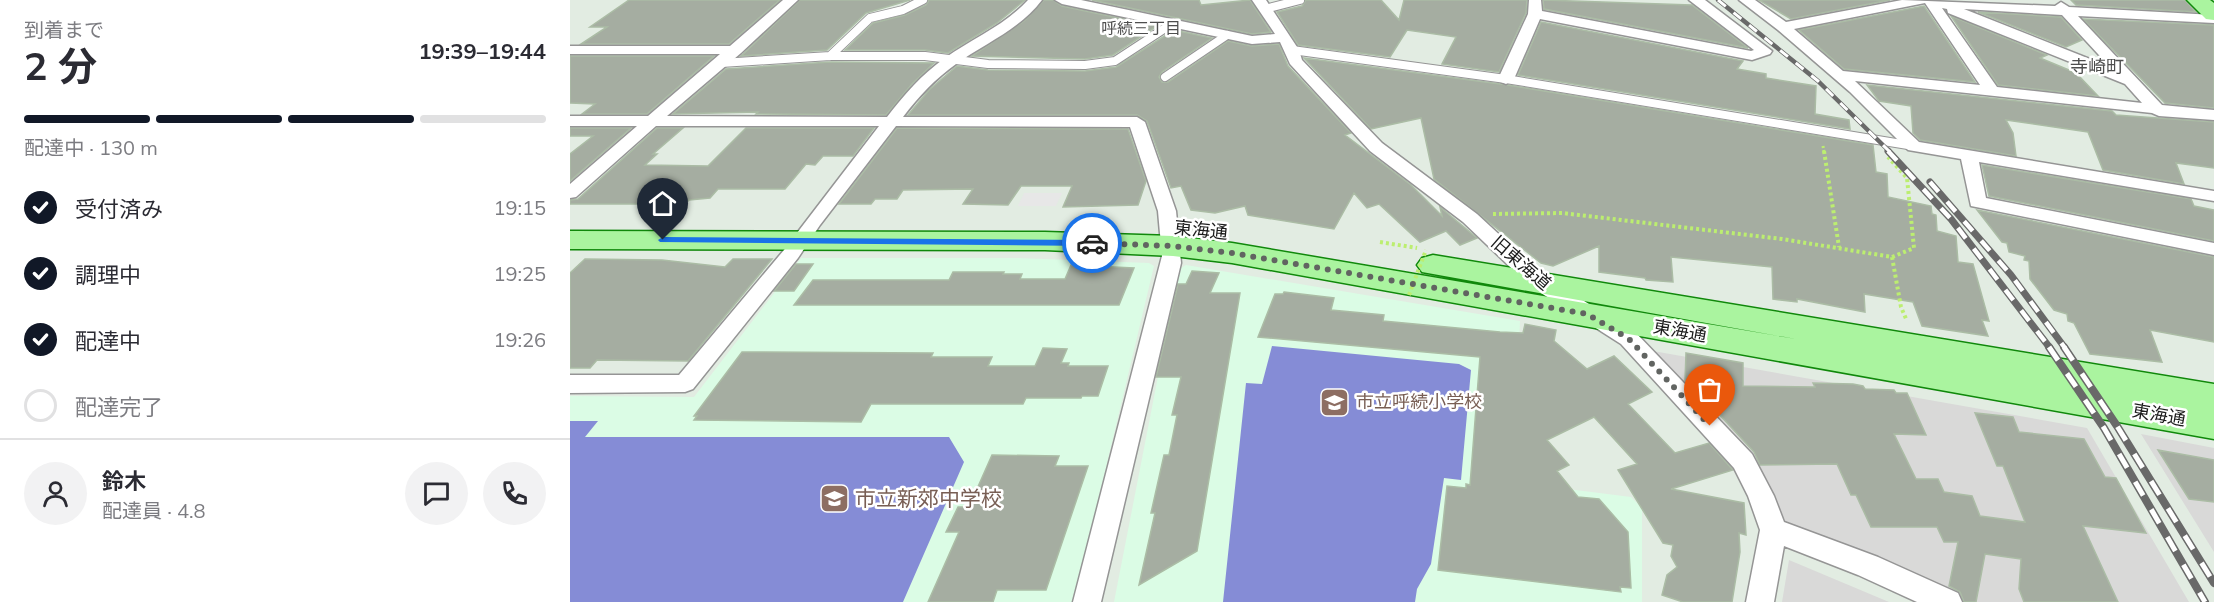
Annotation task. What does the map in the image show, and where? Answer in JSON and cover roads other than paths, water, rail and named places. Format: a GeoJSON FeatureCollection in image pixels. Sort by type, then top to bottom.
{"type":"FeatureCollection","features":[{"type":"Feature","properties":{"kind":"main road"},"geometry":{"type":"LineString","coordinates":[[2197,0],[2214,14]]}},
{"type":"Feature","properties":{"kind":"main road","name":"東海通"},"geometry":{"type":"LineString","coordinates":[[570,224],[807,230],[1045,241],[1242,234],[1537,281],[2214,398]]}},
{"type":"Feature","properties":{"kind":"main road","name":"東海通"},"geometry":{"type":"LineString","coordinates":[[570,240],[807,230]]}},
{"type":"Feature","properties":{"kind":"main road","name":"東海通"},"geometry":{"type":"LineString","coordinates":[[1170,236],[1232,253],[2214,424]]}},
{"type":"Feature","properties":{"kind":"street"},"geometry":{"type":"LineString","coordinates":[[570,193],[791,0]]}},
{"type":"Feature","properties":{"kind":"street"},"geometry":{"type":"LineString","coordinates":[[570,384],[686,383],[918,86],[952,60],[990,38],[1022,14],[1035,0]]}},
{"type":"Feature","properties":{"kind":"street"},"geometry":{"type":"LineString","coordinates":[[1062,0],[1252,40],[1287,44]]}},
{"type":"Feature","properties":{"kind":"street"},"geometry":{"type":"LineString","coordinates":[[1506,78],[1535,7],[1752,56],[1765,51],[1696,0]]}},
{"type":"Feature","properties":{"kind":"street"},"geometry":{"type":"LineString","coordinates":[[1746,0],[1783,27],[1839,75],[1914,146],[2214,196]]}},
{"type":"Feature","properties":{"kind":"street"},"geometry":{"type":"LineString","coordinates":[[1783,27],[1929,1],[2061,5],[2214,19]]}},
{"type":"Feature","properties":{"kind":"street"},"geometry":{"type":"LineString","coordinates":[[1929,1],[2129,80]]}},
{"type":"Feature","properties":{"kind":"street"},"geometry":{"type":"LineString","coordinates":[[1929,1],[1994,93]]}},
{"type":"Feature","properties":{"kind":"street","name":"旧東海道"},"geometry":{"type":"LineString","coordinates":[[1262,5],[1287,44],[1294,61],[1376,147],[1470,218],[1537,281],[1629,339],[1743,461],[1761,496],[1773,530],[1760,602]]}},
{"type":"Feature","properties":{"kind":"street"},"geometry":{"type":"LineString","coordinates":[[2061,5],[2159,111]]}},
{"type":"Feature","properties":{"kind":"street"},"geometry":{"type":"LineString","coordinates":[[570,50],[736,50]]}},
{"type":"Feature","properties":{"kind":"street"},"geometry":{"type":"LineString","coordinates":[[1839,75],[2214,116]]}},
{"type":"Feature","properties":{"kind":"street"},"geometry":{"type":"LineString","coordinates":[[570,121],[1137,122],[1167,211],[1170,236],[1168,275],[1087,602]]}},
{"type":"Feature","properties":{"kind":"street"},"geometry":{"type":"LineString","coordinates":[[1969,155],[1978,202],[2214,249]]}},
{"type":"Feature","properties":{"kind":"street"},"geometry":{"type":"LineString","coordinates":[[1773,530],[1868,566],[1948,602]]}},
{"type":"Feature","properties":{"kind":"lane"},"geometry":{"type":"LineString","coordinates":[[830,56],[870,18],[903,10],[923,0]]}},
{"type":"Feature","properties":{"kind":"lane"},"geometry":{"type":"LineString","coordinates":[[1262,5],[1300,0]]}},
{"type":"Feature","properties":{"kind":"lane"},"geometry":{"type":"LineString","coordinates":[[721,63],[830,56],[925,56],[988,64],[1085,65],[1124,57],[1173,24]]}},
{"type":"Feature","properties":{"kind":"lane"},"geometry":{"type":"LineString","coordinates":[[1165,77],[1227,35]]}},
{"type":"Feature","properties":{"kind":"lane"},"geometry":{"type":"LineString","coordinates":[[1287,44],[1914,146]]}},
{"type":"Feature","properties":{"kind":"railway"},"geometry":{"type":"LineString","coordinates":[[1718,0],[1818,81],[1890,152]]}},
{"type":"Feature","properties":{"kind":"railway"},"geometry":{"type":"LineString","coordinates":[[1888,151],[1951,219],[2050,348]]}},
{"type":"Feature","properties":{"kind":"railway"},"geometry":{"type":"LineString","coordinates":[[1930,182],[2011,275],[2065,348]]}},
{"type":"Feature","properties":{"kind":"railway"},"geometry":{"type":"LineString","coordinates":[[2049,347],[2104,428],[2205,602]]}},
{"type":"Feature","properties":{"kind":"railway"},"geometry":{"type":"LineString","coordinates":[[2064,347],[2117,426],[2214,583]]}},
{"type":"Feature","properties":{"kind":"place","name":"市立呼続小学校"},"geometry":{"type":"Point","coordinates":[1335,402]}},
{"type":"Feature","properties":{"kind":"place","name":"市立新郊中学校"},"geometry":{"type":"Point","coordinates":[834,499]}},
{"type":"Feature","properties":{"kind":"district","name":"呼続三丁目"},"geometry":{"type":"Point","coordinates":[1141,28]}},
{"type":"Feature","properties":{"kind":"district","name":"寺崎町"},"geometry":{"type":"Point","coordinates":[2097,67]}}]}
